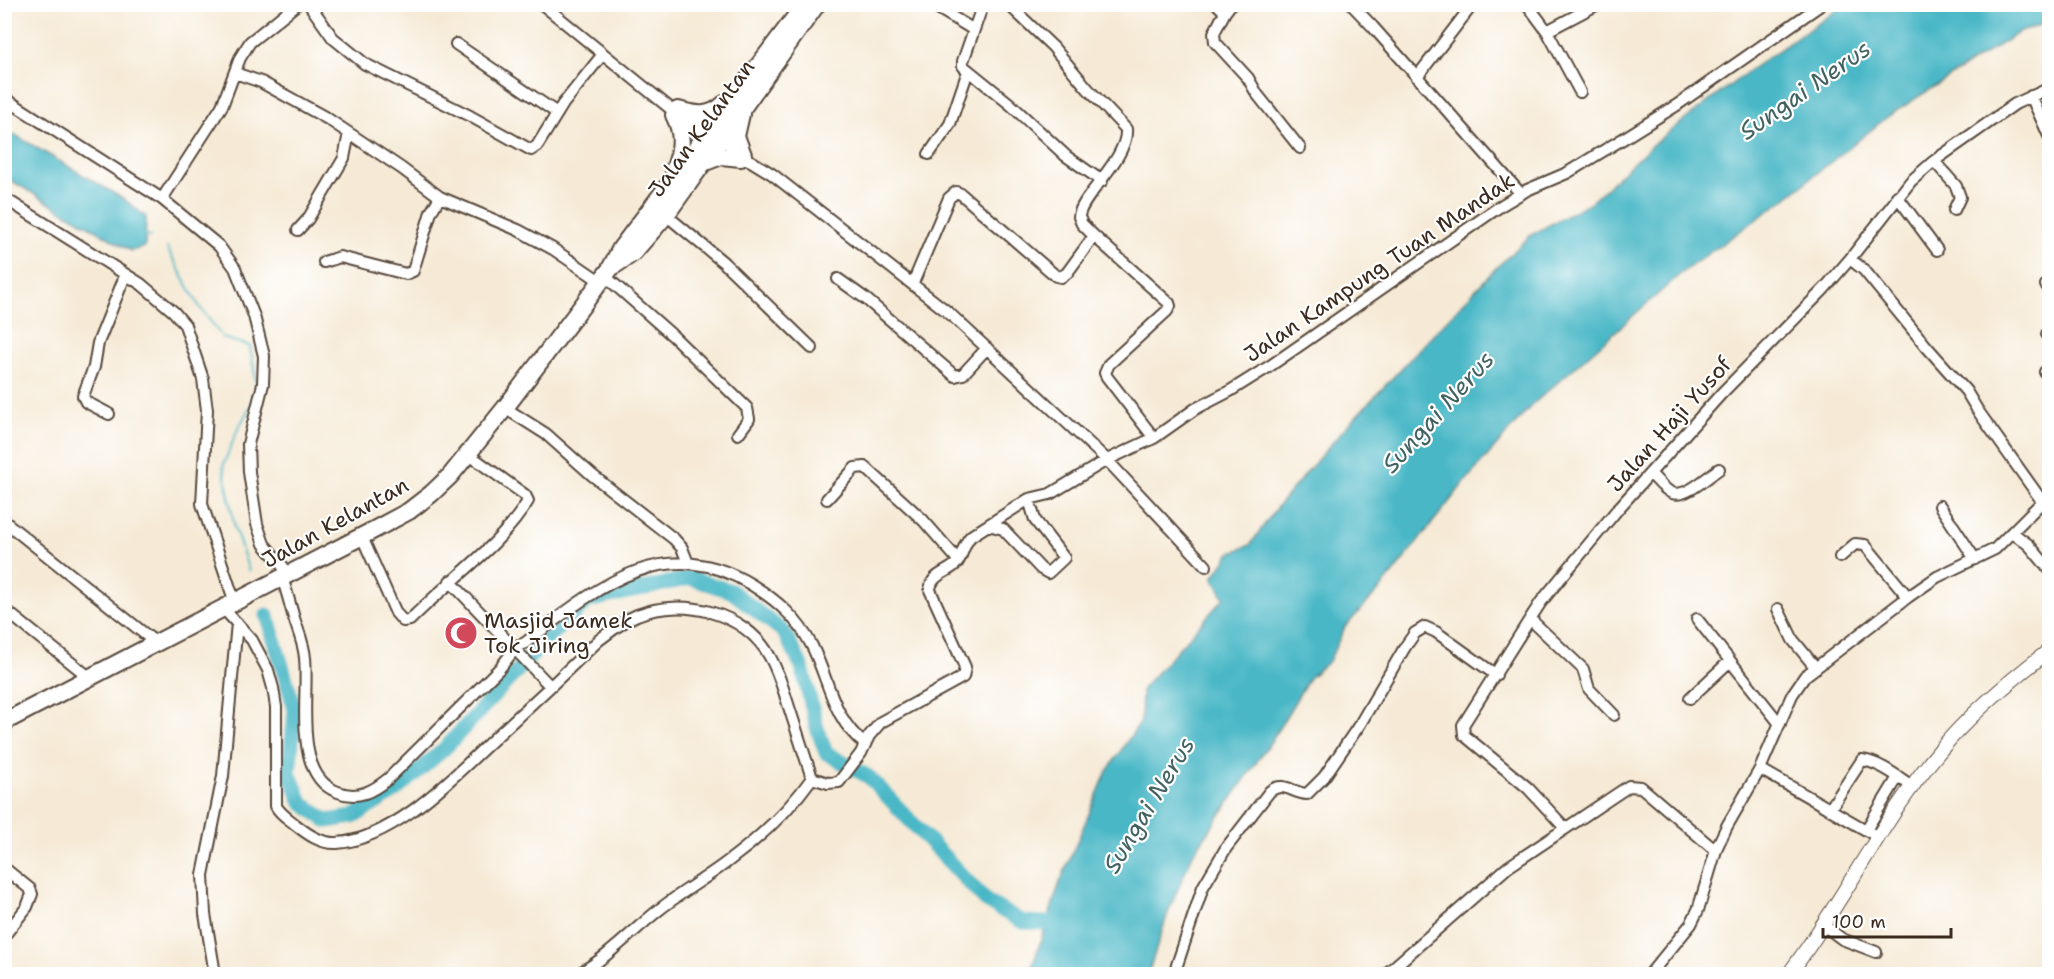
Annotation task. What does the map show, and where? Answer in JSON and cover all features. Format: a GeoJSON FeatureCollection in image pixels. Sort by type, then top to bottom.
{"type":"FeatureCollection","features":[{"type":"Feature","properties":{"kind":"highway","name":"Jalan Kelantan"},"geometry":{"type":"LineString","coordinates":[[605,275],[633,253],[666,215],[703,163],[712,138],[747,82],[805,4]]}},
{"type":"Feature","properties":{"kind":"highway","name":"Jalan Kelantan"},"geometry":{"type":"LineString","coordinates":[[4,722],[362,537],[409,511],[431,494],[450,476],[505,408],[605,275],[621,248],[665,190],[742,107],[817,4]]}},
{"type":"Feature","properties":{"kind":"highway"},"geometry":{"type":"LineString","coordinates":[[665,190],[681,149],[681,134],[674,112],[708,114],[718,109],[747,82]]}},
{"type":"Feature","properties":{"kind":"highway"},"geometry":{"type":"LineString","coordinates":[[703,163],[721,156],[743,157],[736,136],[742,107]]}},
{"type":"Feature","properties":{"kind":"main road"},"geometry":{"type":"LineString","coordinates":[[1790,975],[1822,924],[1872,834],[1953,735],[2003,688],[2049,650]]}},
{"type":"Feature","properties":{"kind":"street"},"geometry":{"type":"LineString","coordinates":[[162,199],[222,106],[240,58],[250,42],[297,4]]}},
{"type":"Feature","properties":{"kind":"street"},"geometry":{"type":"LineString","coordinates":[[309,4],[333,38],[365,64],[471,116],[531,150],[537,146],[557,113],[603,54]]}},
{"type":"Feature","properties":{"kind":"street"},"geometry":{"type":"LineString","coordinates":[[542,4],[674,112],[778,178],[913,283],[987,348],[1107,460],[1206,566]]}},
{"type":"Feature","properties":{"kind":"street"},"geometry":{"type":"LineString","coordinates":[[931,4],[974,30]]}},
{"type":"Feature","properties":{"kind":"street"},"geometry":{"type":"LineString","coordinates":[[983,4],[963,66],[1010,104],[1066,156],[1102,181]]}},
{"type":"Feature","properties":{"kind":"street"},"geometry":{"type":"LineString","coordinates":[[1008,4],[1045,39],[1088,89],[1124,124],[1126,129],[1126,138],[1102,181],[1079,212],[1082,224],[1170,306],[1109,364],[1105,373],[1154,438]]}},
{"type":"Feature","properties":{"kind":"street"},"geometry":{"type":"LineString","coordinates":[[1351,4],[1521,194]]}},
{"type":"Feature","properties":{"kind":"street"},"geometry":{"type":"LineString","coordinates":[[1417,77],[1473,4]]}},
{"type":"Feature","properties":{"kind":"street"},"geometry":{"type":"LineString","coordinates":[[1527,4],[1547,31],[1580,92]]}},
{"type":"Feature","properties":{"kind":"street"},"geometry":{"type":"LineString","coordinates":[[1547,31],[1598,4]]}},
{"type":"Feature","properties":{"kind":"street","name":"Jalan Kampung Tuan Mandak"},"geometry":{"type":"LineString","coordinates":[[812,778],[828,783],[839,782],[880,723],[963,677],[965,667],[930,590],[933,580],[958,560],[966,541],[1029,500],[1050,494],[1107,460],[1154,438],[1195,409],[1270,366],[1404,271],[1521,194],[1567,173],[1667,112],[1822,4]]}},
{"type":"Feature","properties":{"kind":"street"},"geometry":{"type":"LineString","coordinates":[[1224,7],[1214,33],[1215,42],[1248,78],[1257,94],[1300,148]]}},
{"type":"Feature","properties":{"kind":"street"},"geometry":{"type":"LineString","coordinates":[[456,44],[557,113]]}},
{"type":"Feature","properties":{"kind":"street"},"geometry":{"type":"LineString","coordinates":[[929,154],[950,124],[968,71]]}},
{"type":"Feature","properties":{"kind":"street"},"geometry":{"type":"LineString","coordinates":[[235,74],[268,86],[349,133],[402,168],[440,197],[518,230],[605,275],[673,336],[747,408],[749,418],[738,434]]}},
{"type":"Feature","properties":{"kind":"street","name":"Jalan Haji Yusof"},"geometry":{"type":"LineString","coordinates":[[1565,828],[1528,788],[1464,735],[1463,725],[1541,602],[1596,535],[1720,394],[1824,289],[1911,181],[1934,161],[2015,104],[2049,88]]}},
{"type":"Feature","properties":{"kind":"street"},"geometry":{"type":"LineString","coordinates":[[2031,96],[2049,138]]}},
{"type":"Feature","properties":{"kind":"street"},"geometry":{"type":"LineString","coordinates":[[4,98],[162,199],[219,246],[235,268],[246,291],[264,356],[263,384],[248,444],[249,472],[257,524],[264,544],[284,578],[305,658],[309,758],[316,776],[326,786],[339,793],[367,794],[388,779],[500,668],[511,654],[512,647]]}},
{"type":"Feature","properties":{"kind":"street"},"geometry":{"type":"LineString","coordinates":[[298,230],[308,219],[344,158],[349,133]]}},
{"type":"Feature","properties":{"kind":"street"},"geometry":{"type":"LineString","coordinates":[[1934,161],[1956,186],[1960,197],[1954,210]]}},
{"type":"Feature","properties":{"kind":"street"},"geometry":{"type":"LineString","coordinates":[[913,283],[949,198],[956,192],[1056,276],[1060,277],[1067,273],[1094,236]]}},
{"type":"Feature","properties":{"kind":"street"},"geometry":{"type":"LineString","coordinates":[[1897,196],[1937,250]]}},
{"type":"Feature","properties":{"kind":"street"},"geometry":{"type":"LineString","coordinates":[[324,262],[340,257],[406,274],[411,273],[431,212],[440,197]]}},
{"type":"Feature","properties":{"kind":"street"},"geometry":{"type":"LineString","coordinates":[[4,198],[141,285],[174,312],[184,325],[203,379],[207,410],[201,498],[237,622],[223,776],[203,875],[205,914],[215,975]]}},
{"type":"Feature","properties":{"kind":"street"},"geometry":{"type":"LineString","coordinates":[[666,215],[723,262],[812,348]]}},
{"type":"Feature","properties":{"kind":"street"},"geometry":{"type":"LineString","coordinates":[[1650,975],[1691,924],[1727,826],[1760,769],[1797,685],[1908,597],[1937,577],[1995,549],[2046,497],[1978,411],[1969,395],[1864,270],[1850,259]]}},
{"type":"Feature","properties":{"kind":"street"},"geometry":{"type":"LineString","coordinates":[[109,414],[86,402],[83,398],[94,367],[98,343],[125,276]]}},
{"type":"Feature","properties":{"kind":"street"},"geometry":{"type":"LineString","coordinates":[[838,279],[866,299],[955,376],[963,374],[987,348]]}},
{"type":"Feature","properties":{"kind":"street"},"geometry":{"type":"LineString","coordinates":[[505,408],[546,434],[592,475],[674,539],[682,548],[688,563]]}},
{"type":"Feature","properties":{"kind":"street"},"geometry":{"type":"LineString","coordinates":[[362,537],[396,613],[403,621],[410,620],[450,581],[485,552],[528,501],[525,495],[468,454]]}},
{"type":"Feature","properties":{"kind":"street"},"geometry":{"type":"LineString","coordinates":[[827,499],[855,468],[865,467],[923,520],[958,560]]}},
{"type":"Feature","properties":{"kind":"street"},"geometry":{"type":"LineString","coordinates":[[1650,473],[1670,493],[1678,493],[1687,491],[1719,469]]}},
{"type":"Feature","properties":{"kind":"street"},"geometry":{"type":"LineString","coordinates":[[989,525],[1003,529],[1041,569],[1048,573],[1064,558],[1035,520],[1029,500]]}},
{"type":"Feature","properties":{"kind":"street"},"geometry":{"type":"LineString","coordinates":[[1940,506],[1975,560]]}},
{"type":"Feature","properties":{"kind":"street"},"geometry":{"type":"LineString","coordinates":[[4,521],[156,643]]}},
{"type":"Feature","properties":{"kind":"street"},"geometry":{"type":"LineString","coordinates":[[2013,533],[2029,545],[2049,570]]}},
{"type":"Feature","properties":{"kind":"street"},"geometry":{"type":"LineString","coordinates":[[1840,557],[1855,544],[1866,545],[1908,597]]}},
{"type":"Feature","properties":{"kind":"street"},"geometry":{"type":"LineString","coordinates":[[512,647],[525,643],[597,589],[628,573],[667,564],[688,563],[714,566],[732,572],[768,595],[792,615],[812,646],[839,714],[863,749]]}},
{"type":"Feature","properties":{"kind":"street"},"geometry":{"type":"LineString","coordinates":[[450,581],[550,686]]}},
{"type":"Feature","properties":{"kind":"street"},"geometry":{"type":"LineString","coordinates":[[237,622],[261,655],[273,688],[276,707],[276,806],[281,813],[305,832],[329,843],[338,843],[371,834],[405,816],[458,772],[599,640],[636,615],[672,607],[691,608],[721,616],[748,632],[758,641],[771,657],[812,778],[777,819],[747,846],[658,910],[603,959],[578,975]]}},
{"type":"Feature","properties":{"kind":"street"},"geometry":{"type":"LineString","coordinates":[[4,609],[89,677]]}},
{"type":"Feature","properties":{"kind":"street"},"geometry":{"type":"LineString","coordinates":[[1778,609],[1793,640],[1816,668]]}},
{"type":"Feature","properties":{"kind":"street"},"geometry":{"type":"LineString","coordinates":[[1530,619],[1583,669],[1589,690],[1614,715]]}},
{"type":"Feature","properties":{"kind":"street"},"geometry":{"type":"LineString","coordinates":[[1697,619],[1779,724]]}},
{"type":"Feature","properties":{"kind":"street"},"geometry":{"type":"LineString","coordinates":[[1173,975],[1203,887],[1226,848],[1270,791],[1284,786],[1307,794],[1324,777],[1360,724],[1405,647],[1420,629],[1425,627],[1436,632],[1496,675]]}},
{"type":"Feature","properties":{"kind":"street"},"geometry":{"type":"LineString","coordinates":[[1690,698],[1730,662]]}},
{"type":"Feature","properties":{"kind":"street"},"geometry":{"type":"LineString","coordinates":[[1830,809],[1862,760],[1912,786]]}},
{"type":"Feature","properties":{"kind":"street"},"geometry":{"type":"LineString","coordinates":[[1760,769],[1872,834],[1898,777]]}},
{"type":"Feature","properties":{"kind":"street"},"geometry":{"type":"LineString","coordinates":[[1386,975],[1498,875],[1621,789],[1641,787],[1716,851]]}},
{"type":"Feature","properties":{"kind":"street"},"geometry":{"type":"LineString","coordinates":[[4,868],[30,889],[32,894],[27,907],[4,936]]}},
{"type":"Feature","properties":{"kind":"street"},"geometry":{"type":"LineString","coordinates":[[1822,924],[1842,939],[1876,952]]}},
{"type":"Feature","properties":{"kind":"water","name":"Sungai Nerus"},"geometry":{"type":"Polygon","coordinates":[[[1846,4],[2049,5],[2049,22],[2018,33],[1890,115],[1781,202],[1684,271],[1532,405],[1464,483],[1382,587],[1345,627],[1329,661],[1309,678],[1272,740],[1193,854],[1169,910],[1148,974],[1030,974],[1060,882],[1107,771],[1141,721],[1142,689],[1224,598],[1213,578],[1230,553],[1250,545],[1277,507],[1344,429],[1495,269],[1531,235],[1591,202],[1653,144],[1754,67],[1846,4]]]}},
{"type":"Feature","properties":{"kind":"water"},"geometry":{"type":"Polygon","coordinates":[[[5,129],[124,199],[146,217],[145,247],[131,251],[5,177],[5,129]]]}},
{"type":"Feature","properties":{"kind":"waterway"},"geometry":{"type":"LineString","coordinates":[[144,234],[150,237]]}},
{"type":"Feature","properties":{"kind":"waterway"},"geometry":{"type":"LineString","coordinates":[[167,248],[199,306],[223,338],[250,346],[257,388]]}},
{"type":"Feature","properties":{"kind":"waterway"},"geometry":{"type":"LineString","coordinates":[[249,571],[235,529],[223,466],[237,431],[254,399]]}},
{"type":"Feature","properties":{"kind":"waterway"},"geometry":{"type":"LineString","coordinates":[[267,615],[295,710],[289,773],[302,803],[327,821],[353,817],[395,791],[444,749],[547,639],[588,601],[690,578],[731,591],[784,632],[802,667],[817,728],[826,753],[869,777],[987,902],[1023,922],[1065,924]]}},
{"type":"Feature","properties":{"kind":"place","name":"Masjid Jamek Tok Jiring"},"geometry":{"type":"Point","coordinates":[461,633]}}]}
